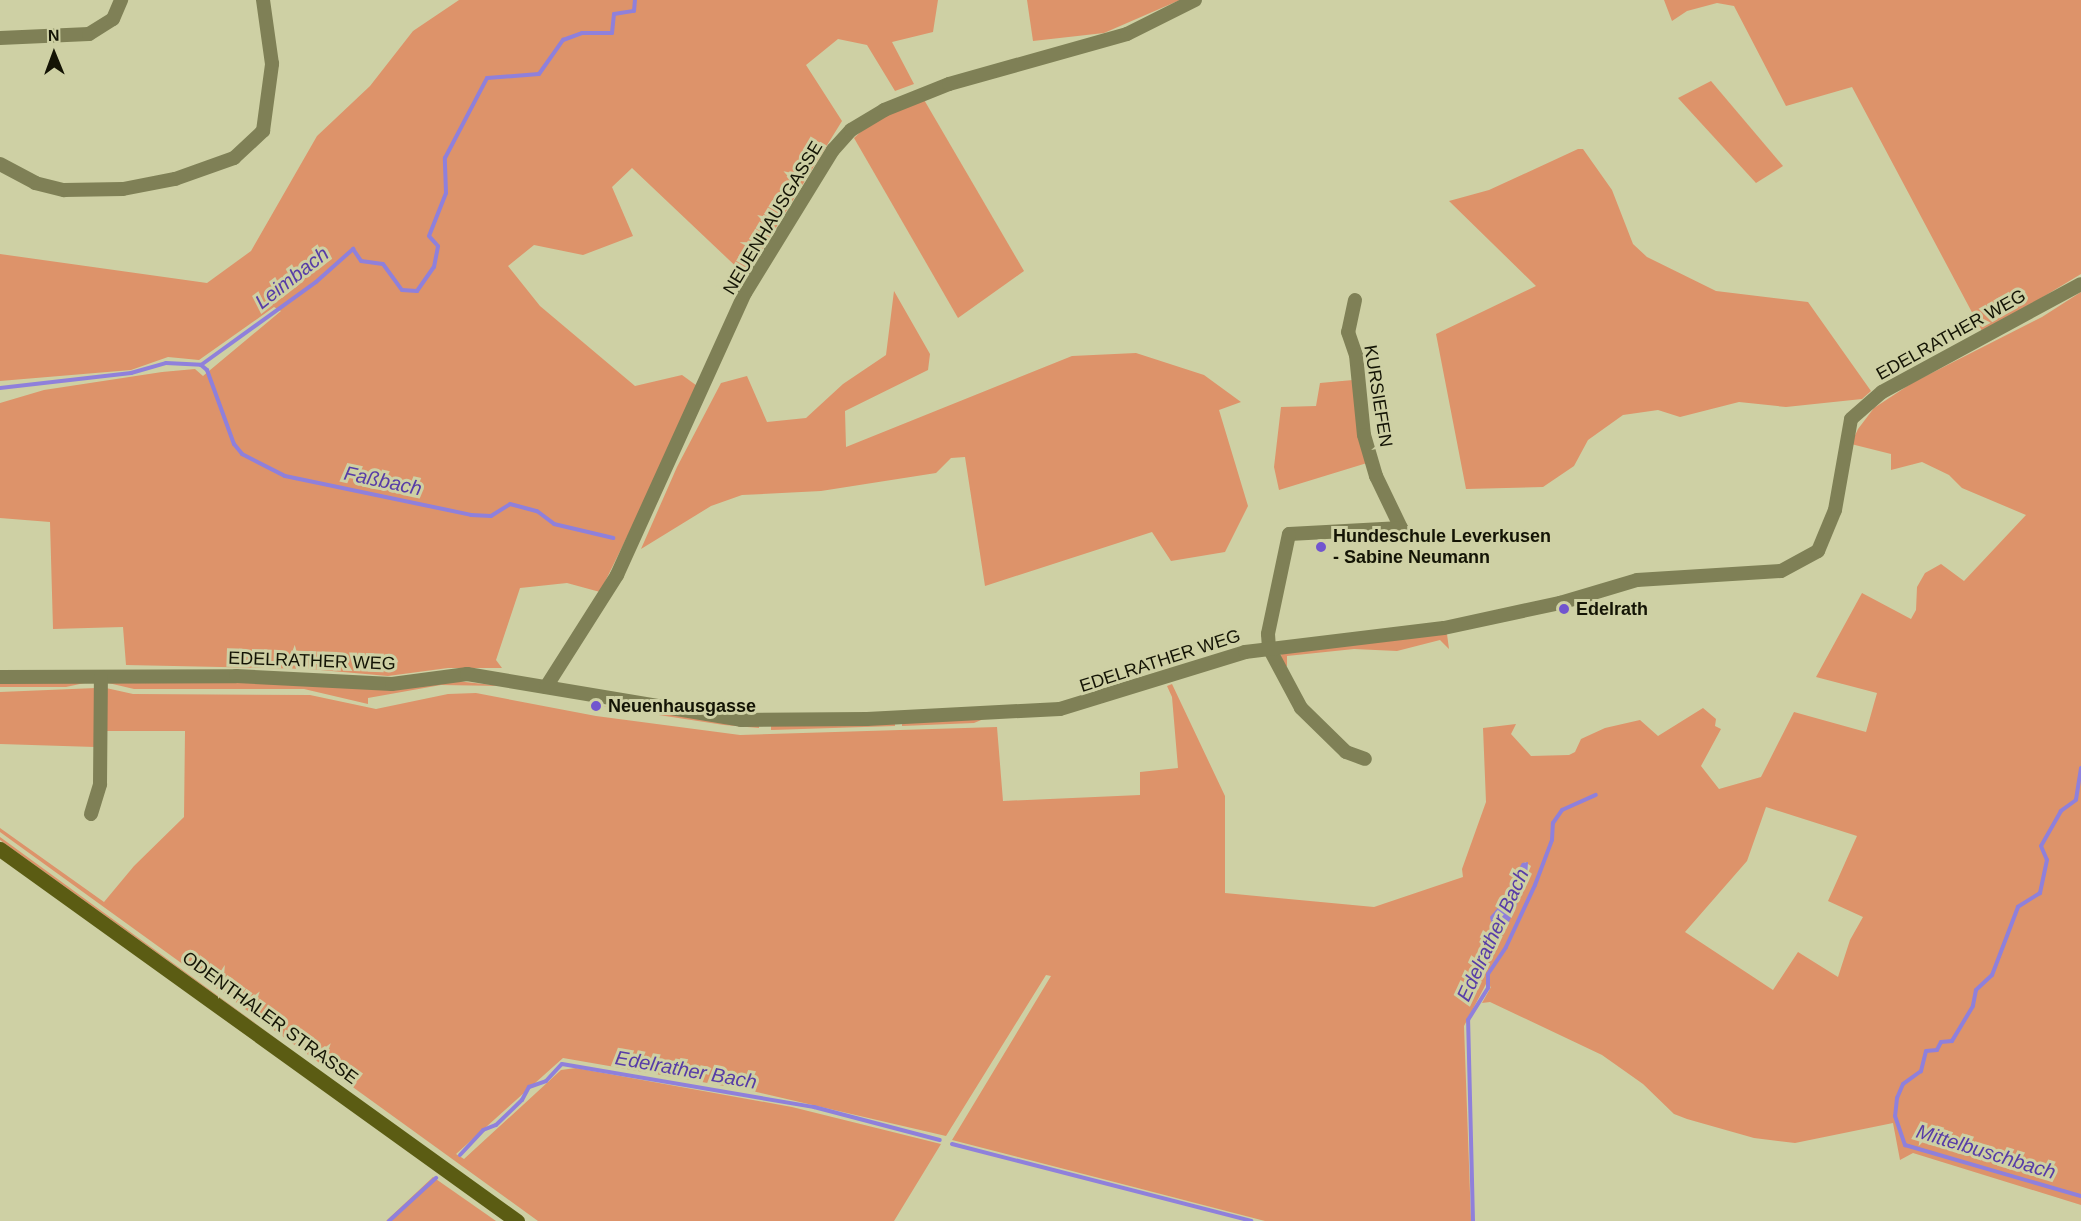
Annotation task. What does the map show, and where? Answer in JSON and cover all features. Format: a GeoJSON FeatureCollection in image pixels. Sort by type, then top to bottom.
{"type":"FeatureCollection","features":[{"type":"Feature","properties":{"kind":"main road","name":"ODENTHALER STRASSE"},"geometry":{"type":"LineString","coordinates":[[0,849],[517,1221]]}},
{"type":"Feature","properties":{"kind":"street"},"geometry":{"type":"LineString","coordinates":[[0,38],[89,34],[113,19],[121,0]]}},
{"type":"Feature","properties":{"kind":"street"},"geometry":{"type":"LineString","coordinates":[[3,170],[64,190],[123,189],[175,179],[234,158],[263,131],[272,64],[263,0]]}},
{"type":"Feature","properties":{"kind":"street","name":"NEUENHAUSGASSE"},"geometry":{"type":"LineString","coordinates":[[546,687],[617,575],[745,293],[833,150],[851,130],[884,110],[949,84],[1127,34],[1195,0]]}},
{"type":"Feature","properties":{"kind":"street","name":"EDELRATHER WEG"},"geometry":{"type":"LineString","coordinates":[[0,677],[310,677],[372,684],[466,674],[741,720],[867,719],[1060,710],[1235,655],[1269,648],[1444,627],[1560,603],[1637,580],[1781,571],[1818,551],[1835,510],[1851,419],[1882,392],[2081,284]]}},
{"type":"Feature","properties":{"kind":"street","name":"KURSIEFEN"},"geometry":{"type":"LineString","coordinates":[[1269,648],[1268,634],[1289,534],[1401,528],[1376,476],[1364,435],[1356,355],[1348,332],[1354,300]]}},
{"type":"Feature","properties":{"kind":"street"},"geometry":{"type":"LineString","coordinates":[[1269,648],[1301,708],[1346,752],[1365,759]]}},
{"type":"Feature","properties":{"kind":"street"},"geometry":{"type":"LineString","coordinates":[[91,814],[100,784],[101,676]]}},
{"type":"Feature","properties":{"kind":"shaded area"},"geometry":{"type":"Polygon","coordinates":[[[459,0],[938,0],[933,32],[892,42],[914,84],[895,91],[867,45],[838,39],[806,65],[842,121],[746,276],[632,168],[612,187],[633,236],[583,255],[534,245],[508,266],[540,306],[635,386],[682,375],[700,388],[600,592],[567,583],[520,588],[496,660],[502,668],[448,668],[388,676],[309,669],[126,665],[123,627],[53,629],[50,522],[0,518],[0,403],[44,390],[162,372],[195,369],[203,376],[281,311],[274,307],[199,360],[168,357],[131,370],[0,381],[0,254],[207,283],[251,251],[317,136],[370,86],[413,31],[459,0]]]}},
{"type":"Feature","properties":{"kind":"shaded area"},"geometry":{"type":"Polygon","coordinates":[[[1027,0],[1180,0],[1104,33],[1033,41],[1027,0]]]}},
{"type":"Feature","properties":{"kind":"shaded area"},"geometry":{"type":"Polygon","coordinates":[[[1664,0],[2081,0],[2081,274],[1983,333],[1852,87],[1786,106],[1734,6],[1717,3],[1687,11],[1672,21],[1664,0]]]}},
{"type":"Feature","properties":{"kind":"shaded area"},"geometry":{"type":"Polygon","coordinates":[[[1711,81],[1783,166],[1756,183],[1678,98],[1711,81]]]}},
{"type":"Feature","properties":{"kind":"shaded area"},"geometry":{"type":"Polygon","coordinates":[[[923,98],[1024,271],[958,318],[854,138],[869,124],[923,98]]]}},
{"type":"Feature","properties":{"kind":"shaded area"},"geometry":{"type":"Polygon","coordinates":[[[1578,149],[1583,149],[1612,190],[1633,244],[1647,257],[1716,291],[1808,302],[1871,391],[1862,399],[1786,407],[1739,402],[1680,417],[1658,410],[1623,415],[1588,440],[1574,466],[1543,487],[1466,489],[1436,334],[1536,286],[1449,201],[1489,190],[1578,149]]]}},
{"type":"Feature","properties":{"kind":"shaded area"},"geometry":{"type":"Polygon","coordinates":[[[894,291],[930,354],[928,370],[845,411],[846,447],[1072,356],[1136,353],[1204,375],[1241,402],[1219,410],[1248,506],[1225,552],[1171,561],[1152,532],[985,586],[965,457],[951,458],[936,473],[821,491],[742,495],[711,506],[641,549],[677,467],[721,383],[747,376],[767,422],[806,418],[843,384],[886,355],[894,291]]]}},
{"type":"Feature","properties":{"kind":"shaded area"},"geometry":{"type":"Polygon","coordinates":[[[2081,292],[2081,1205],[1913,1153],[1900,1160],[1893,1123],[1795,1143],[1754,1138],[1687,1119],[1674,1114],[1643,1084],[1602,1055],[1490,1002],[1482,1003],[1491,987],[1486,984],[1464,1026],[1471,1221],[1265,1221],[952,1140],[1051,976],[1046,975],[946,1136],[748,1090],[563,1058],[456,1154],[464,1159],[561,1070],[576,1068],[792,1107],[941,1144],[894,1221],[538,1221],[0,832],[0,828],[104,902],[134,866],[184,817],[185,731],[104,731],[106,688],[133,694],[310,695],[376,709],[448,694],[476,693],[596,716],[740,735],[997,727],[1003,801],[1140,795],[1140,772],[1178,768],[1172,697],[1167,686],[1172,684],[1225,796],[1225,893],[1374,907],[1463,877],[1462,869],[1486,802],[1483,728],[1516,724],[1511,734],[1531,756],[1569,755],[1575,752],[1581,739],[1605,728],[1640,720],[1658,736],[1703,708],[1716,719],[1715,726],[1721,729],[1701,766],[1719,789],[1761,777],[1794,712],[1866,732],[1877,693],[1816,677],[1862,593],[1911,619],[1916,610],[1917,587],[1925,573],[1941,564],[1964,581],[2026,515],[1962,488],[1949,475],[1922,462],[1891,470],[1891,454],[1851,444],[1858,429],[1874,408],[1912,383],[2042,317],[2081,292]],[[1766,807],[1747,861],[1685,932],[1773,990],[1798,952],[1838,977],[1850,940],[1863,917],[1828,901],[1857,836],[1766,807]],[[1525,862],[1515,879],[1523,885],[1531,866],[1525,862]]]}},
{"type":"Feature","properties":{"kind":"shaded area"},"geometry":{"type":"Polygon","coordinates":[[[1353,380],[1367,463],[1279,490],[1274,467],[1281,407],[1316,406],[1320,383],[1353,380]]]}},
{"type":"Feature","properties":{"kind":"shaded area"},"geometry":{"type":"Polygon","coordinates":[[[1447,634],[1449,649],[1440,640],[1397,651],[1354,649],[1287,656],[1287,666],[1283,667],[1281,656],[1282,652],[1447,634]]]}},
{"type":"Feature","properties":{"kind":"shaded area"},"geometry":{"type":"Polygon","coordinates":[[[456,681],[502,686],[441,685],[368,698],[368,704],[304,689],[134,689],[104,682],[456,681]]]}},
{"type":"Feature","properties":{"kind":"shaded area"},"geometry":{"type":"Polygon","coordinates":[[[0,682],[89,682],[66,687],[0,687],[0,682]]]}},
{"type":"Feature","properties":{"kind":"shaded area"},"geometry":{"type":"Polygon","coordinates":[[[96,688],[95,747],[0,744],[0,692],[96,688]]]}},
{"type":"Feature","properties":{"kind":"shaded area"},"geometry":{"type":"Polygon","coordinates":[[[600,706],[759,724],[759,728],[724,725],[600,706]]]}},
{"type":"Feature","properties":{"kind":"shaded area"},"geometry":{"type":"Polygon","coordinates":[[[986,718],[974,723],[902,726],[902,720],[986,718]]]}},
{"type":"Feature","properties":{"kind":"shaded area"},"geometry":{"type":"Polygon","coordinates":[[[895,721],[895,726],[771,730],[771,725],[895,721]]]}},
{"type":"Feature","properties":{"kind":"shaded area"},"geometry":{"type":"Polygon","coordinates":[[[0,837],[284,1044],[0,840],[0,837]]]}},
{"type":"Feature","properties":{"kind":"shaded area"},"geometry":{"type":"Polygon","coordinates":[[[1528,862],[1527,879],[1521,888],[1517,887],[1514,883],[1518,870],[1522,863],[1528,862]]]}},
{"type":"Feature","properties":{"kind":"shaded area"},"geometry":{"type":"Polygon","coordinates":[[[1511,892],[1516,894],[1517,905],[1507,926],[1500,929],[1492,925],[1490,917],[1511,892]]]}},
{"type":"Feature","properties":{"kind":"shaded area"},"geometry":{"type":"Polygon","coordinates":[[[433,1177],[496,1221],[386,1221],[433,1177]]]}},
{"type":"Feature","properties":{"kind":"waterway","name":"Leimbach"},"geometry":{"type":"LineString","coordinates":[[0,388],[131,373],[166,363],[201,365],[316,282],[353,249],[361,261],[383,264],[402,290],[417,291],[434,267],[438,246],[429,236],[446,193],[445,158],[487,78],[539,74],[563,40],[582,33],[612,33],[614,14],[634,11],[635,0]]}},
{"type":"Feature","properties":{"kind":"waterway","name":"Faßbach"},"geometry":{"type":"LineString","coordinates":[[201,365],[207,370],[234,444],[242,454],[285,476],[471,515],[491,516],[510,504],[537,511],[554,524],[613,538]]}},
{"type":"Feature","properties":{"kind":"waterway","name":"Mittelbuschbach"},"geometry":{"type":"LineString","coordinates":[[2081,768],[2076,800],[2061,811],[2041,846],[2047,860],[2040,893],[2018,907],[1992,975],[1976,990],[1973,1006],[1952,1041],[1941,1042],[1937,1050],[1926,1051],[1921,1071],[1903,1084],[1897,1098],[1895,1116],[1905,1145],[2081,1196]]}},
{"type":"Feature","properties":{"kind":"waterway","name":"Edelrather Bach"},"geometry":{"type":"LineString","coordinates":[[1473,1221],[1468,1020],[1488,988],[1488,974],[1506,947],[1535,885],[1552,840],[1553,823],[1562,810],[1596,795]]}},
{"type":"Feature","properties":{"kind":"waterway","name":"Edelrather Bach"},"geometry":{"type":"LineString","coordinates":[[460,1155],[483,1130],[496,1125],[522,1100],[529,1087],[546,1081],[562,1064],[814,1107],[940,1140]]}},
{"type":"Feature","properties":{"kind":"waterway","name":"Edelrather Bach"},"geometry":{"type":"LineString","coordinates":[[952,1144],[1251,1221]]}},
{"type":"Feature","properties":{"kind":"waterway","name":"Edelrather Bach"},"geometry":{"type":"LineString","coordinates":[[389,1221],[436,1178]]}},
{"type":"Feature","properties":{"kind":"place","name":"Hundeschule Leverkusen - Sabine Neumann"},"geometry":{"type":"Point","coordinates":[1321,547]}},
{"type":"Feature","properties":{"kind":"place","name":"Edelrath"},"geometry":{"type":"Point","coordinates":[1564,609]}},
{"type":"Feature","properties":{"kind":"place","name":"Neuenhausgasse"},"geometry":{"type":"Point","coordinates":[596,706]}}]}
